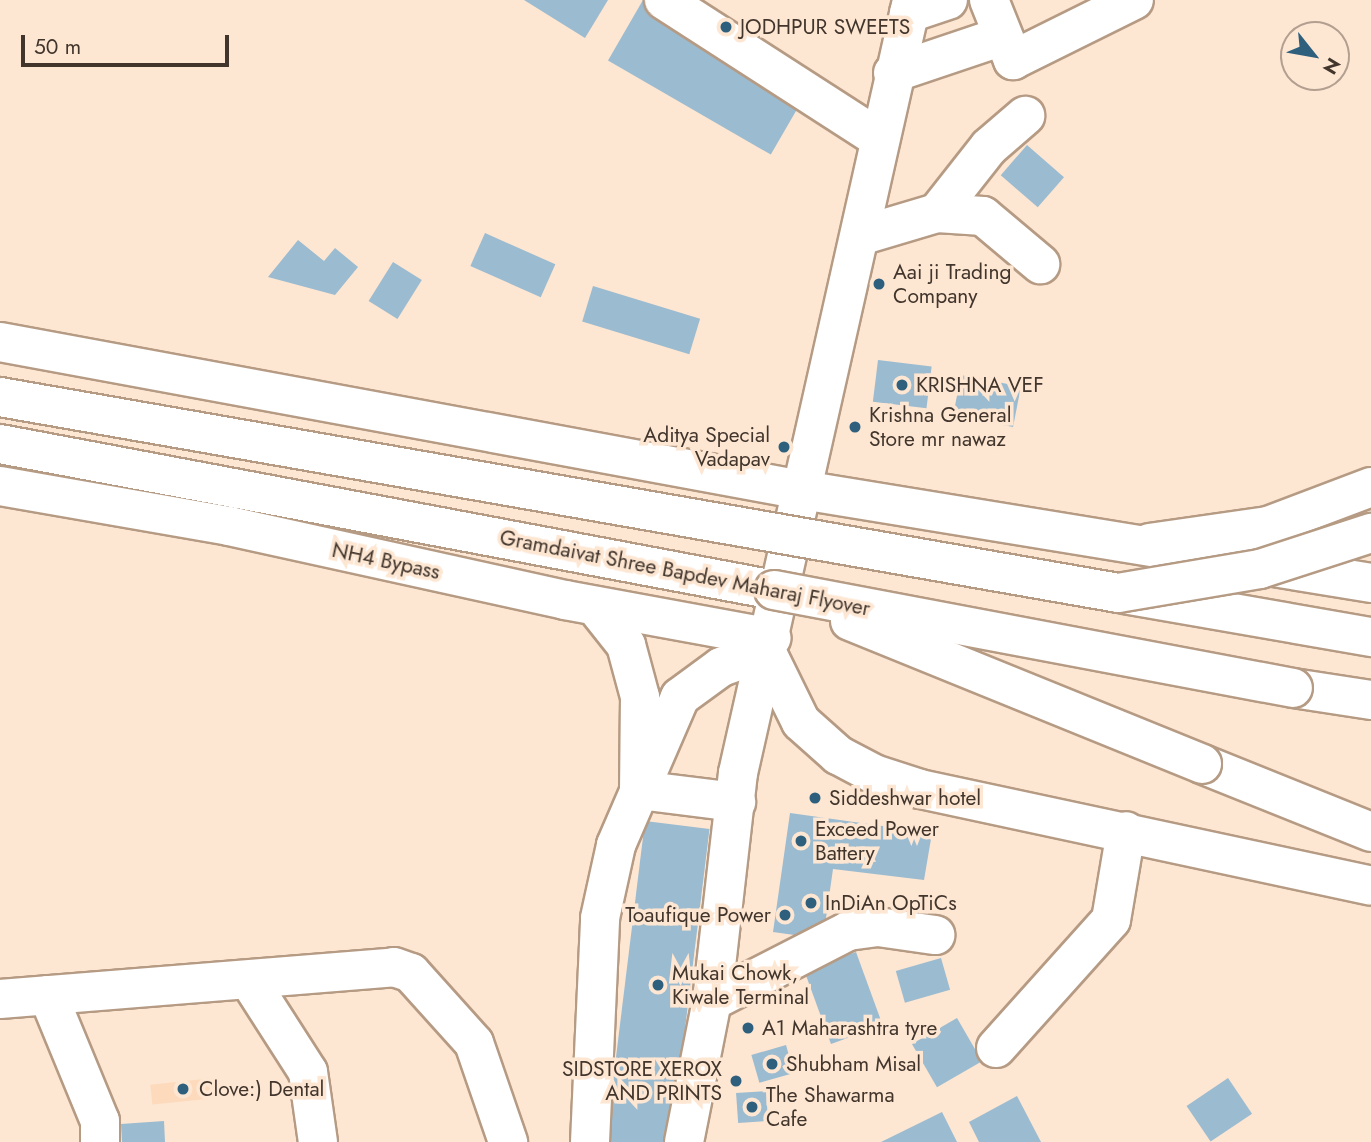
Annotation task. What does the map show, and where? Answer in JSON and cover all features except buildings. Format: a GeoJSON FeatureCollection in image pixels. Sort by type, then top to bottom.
{"type":"FeatureCollection","features":[{"type":"Feature","properties":{"kind":"main road"},"geometry":{"type":"LineString","coordinates":[[664,0],[880,139]]}},
{"type":"Feature","properties":{"kind":"main road"},"geometry":{"type":"LineString","coordinates":[[684,1142],[712,1001],[736,802],[802,490],[863,235],[893,72],[911,7],[948,0]]}},
{"type":"Feature","properties":{"kind":"main road"},"geometry":{"type":"LineString","coordinates":[[989,0],[1013,60],[1134,0]]}},
{"type":"Feature","properties":{"kind":"main road"},"geometry":{"type":"LineString","coordinates":[[893,72],[1003,36]]}},
{"type":"Feature","properties":{"kind":"main road"},"geometry":{"type":"LineString","coordinates":[[937,213],[989,147],[1026,116]]}},
{"type":"Feature","properties":{"kind":"main road"},"geometry":{"type":"LineString","coordinates":[[863,235],[937,213],[983,216],[1040,264]]}},
{"type":"Feature","properties":{"kind":"main road"},"geometry":{"type":"LineString","coordinates":[[0,342],[802,490],[1371,583]]}},
{"type":"Feature","properties":{"kind":"main road"},"geometry":{"type":"LineString","coordinates":[[0,397],[1371,636]]}},
{"type":"Feature","properties":{"kind":"main road","name":"Gramdaivat Shree Bapdev Maharaj Flyover"},"geometry":{"type":"LineString","coordinates":[[0,444],[1293,688],[1371,700]]}},
{"type":"Feature","properties":{"kind":"main road","name":"NH4 Bypass"},"geometry":{"type":"LineString","coordinates":[[0,486],[229,526],[769,644]]}},
{"type":"Feature","properties":{"kind":"main road"},"geometry":{"type":"LineString","coordinates":[[1140,544],[1268,526],[1371,487]]}},
{"type":"Feature","properties":{"kind":"main road"},"geometry":{"type":"LineString","coordinates":[[1118,593],[1260,569],[1371,533]]}},
{"type":"Feature","properties":{"kind":"main road"},"geometry":{"type":"LineString","coordinates":[[774,590],[1371,832]]}},
{"type":"Feature","properties":{"kind":"main road"},"geometry":{"type":"LineString","coordinates":[[595,606],[625,645],[639,697],[639,790]]}},
{"type":"Feature","properties":{"kind":"main road"},"geometry":{"type":"LineString","coordinates":[[590,1142],[600,918],[616,845],[680,698],[721,667],[769,644]]}},
{"type":"Feature","properties":{"kind":"main road"},"geometry":{"type":"LineString","coordinates":[[769,644],[801,722],[838,755],[874,774],[920,789],[1126,831],[1371,886]]}},
{"type":"Feature","properties":{"kind":"main road"},"geometry":{"type":"LineString","coordinates":[[639,790],[736,802]]}},
{"type":"Feature","properties":{"kind":"main road"},"geometry":{"type":"LineString","coordinates":[[996,1048],[1111,920],[1126,831]]}},
{"type":"Feature","properties":{"kind":"main road"},"geometry":{"type":"LineString","coordinates":[[712,1001],[848,931],[878,927],[935,935]]}},
{"type":"Feature","properties":{"kind":"main road"},"geometry":{"type":"LineString","coordinates":[[0,999],[394,967],[411,973],[474,1043],[508,1142]]}},
{"type":"Feature","properties":{"kind":"main road"},"geometry":{"type":"LineString","coordinates":[[249,980],[307,1072],[318,1142]]}},
{"type":"Feature","properties":{"kind":"main road"},"geometry":{"type":"LineString","coordinates":[[48,995],[100,1121],[100,1142]]}},
{"type":"Feature","properties":{"kind":"shaded area","name":"Clove:) Dental"},"geometry":{"type":"Polygon","coordinates":[[[214,1078],[216,1098],[152,1105],[150,1085],[214,1078]]]}},
{"type":"Feature","properties":{"kind":"place","name":"JODHPUR SWEETS"},"geometry":{"type":"Point","coordinates":[726,27]}},
{"type":"Feature","properties":{"kind":"place","name":"Aai ji Trading Company"},"geometry":{"type":"Point","coordinates":[879,284]}},
{"type":"Feature","properties":{"kind":"place","name":"KRISHNA VEF"},"geometry":{"type":"Point","coordinates":[902,385]}},
{"type":"Feature","properties":{"kind":"place","name":"Krishna General Store mr nawaz"},"geometry":{"type":"Point","coordinates":[855,427]}},
{"type":"Feature","properties":{"kind":"place","name":"Aditya Special Vadapav"},"geometry":{"type":"Point","coordinates":[784,447]}},
{"type":"Feature","properties":{"kind":"place","name":"Siddeshwar hotel"},"geometry":{"type":"Point","coordinates":[815,798]}},
{"type":"Feature","properties":{"kind":"place","name":"Exceed Power Battery"},"geometry":{"type":"Point","coordinates":[801,841]}},
{"type":"Feature","properties":{"kind":"place","name":"InDiAn OpTiCs"},"geometry":{"type":"Point","coordinates":[811,903]}},
{"type":"Feature","properties":{"kind":"place","name":"Toaufique Power"},"geometry":{"type":"Point","coordinates":[785,915]}},
{"type":"Feature","properties":{"kind":"place","name":"Mukai Chowk, Kiwale Terminal"},"geometry":{"type":"Point","coordinates":[658,985]}},
{"type":"Feature","properties":{"kind":"place","name":"A1 Maharashtra tyre"},"geometry":{"type":"Point","coordinates":[748,1028]}},
{"type":"Feature","properties":{"kind":"place","name":"Shubham Misal"},"geometry":{"type":"Point","coordinates":[772,1064]}},
{"type":"Feature","properties":{"kind":"place","name":"SIDSTORE XEROX AND PRINTS"},"geometry":{"type":"Point","coordinates":[736,1081]}},
{"type":"Feature","properties":{"kind":"place","name":"Clove:) Dental"},"geometry":{"type":"Point","coordinates":[183,1089]}},
{"type":"Feature","properties":{"kind":"place","name":"The Shawarma Cafe"},"geometry":{"type":"Point","coordinates":[752,1107]}}]}
